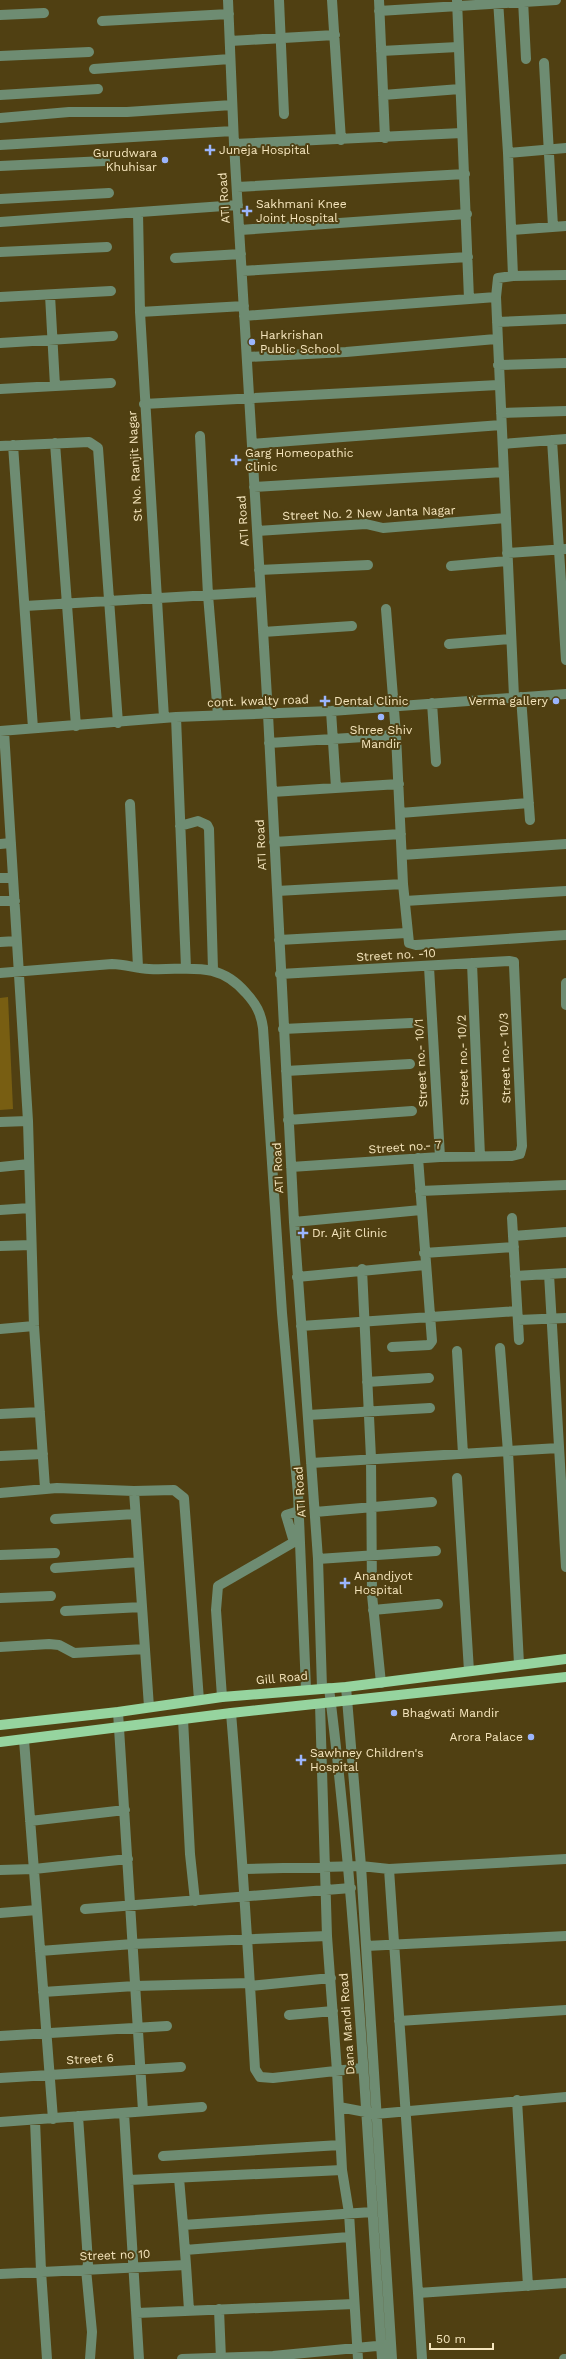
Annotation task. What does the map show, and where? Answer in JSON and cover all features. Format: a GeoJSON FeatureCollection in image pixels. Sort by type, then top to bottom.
{"type":"FeatureCollection","features":[{"type":"Feature","properties":{"kind":"main road","name":"Gill Road"},"geometry":{"type":"LineString","coordinates":[[0,1725],[118,1712],[222,1697],[346,1686],[566,1659]]}},
{"type":"Feature","properties":{"kind":"main road"},"geometry":{"type":"LineString","coordinates":[[0,1742],[231,1713],[348,1702],[566,1677]]}},
{"type":"Feature","properties":{"kind":"street","name":"ATI Road"},"geometry":{"type":"LineString","coordinates":[[228,0],[234,144],[268,714],[280,974],[297,1277],[315,1512],[325,1688]]}},
{"type":"Feature","properties":{"kind":"street"},"geometry":{"type":"LineString","coordinates":[[279,0],[284,114]]}},
{"type":"Feature","properties":{"kind":"street"},"geometry":{"type":"LineString","coordinates":[[332,0],[340,140]]}},
{"type":"Feature","properties":{"kind":"street"},"geometry":{"type":"LineString","coordinates":[[378,0],[385,138]]}},
{"type":"Feature","properties":{"kind":"street"},"geometry":{"type":"LineString","coordinates":[[379,11],[457,2],[556,0]]}},
{"type":"Feature","properties":{"kind":"street"},"geometry":{"type":"LineString","coordinates":[[523,1],[526,59]]}},
{"type":"Feature","properties":{"kind":"street"},"geometry":{"type":"LineString","coordinates":[[457,2],[467,214],[469,299]]}},
{"type":"Feature","properties":{"kind":"street"},"geometry":{"type":"LineString","coordinates":[[499,2],[512,230],[513,276]]}},
{"type":"Feature","properties":{"kind":"street"},"geometry":{"type":"LineString","coordinates":[[0,16],[44,14]]}},
{"type":"Feature","properties":{"kind":"street"},"geometry":{"type":"LineString","coordinates":[[102,21],[229,14]]}},
{"type":"Feature","properties":{"kind":"street"},"geometry":{"type":"LineString","coordinates":[[230,41],[281,39],[335,34]]}},
{"type":"Feature","properties":{"kind":"street"},"geometry":{"type":"LineString","coordinates":[[381,51],[458,47]]}},
{"type":"Feature","properties":{"kind":"street"},"geometry":{"type":"LineString","coordinates":[[0,56],[89,52]]}},
{"type":"Feature","properties":{"kind":"street"},"geometry":{"type":"LineString","coordinates":[[94,69],[230,59]]}},
{"type":"Feature","properties":{"kind":"street"},"geometry":{"type":"LineString","coordinates":[[544,62],[553,227]]}},
{"type":"Feature","properties":{"kind":"street"},"geometry":{"type":"LineString","coordinates":[[0,96],[98,89]]}},
{"type":"Feature","properties":{"kind":"street"},"geometry":{"type":"LineString","coordinates":[[383,95],[460,89]]}},
{"type":"Feature","properties":{"kind":"street"},"geometry":{"type":"LineString","coordinates":[[0,118],[69,112],[126,112],[232,105]]}},
{"type":"Feature","properties":{"kind":"street"},"geometry":{"type":"LineString","coordinates":[[0,145],[234,131]]}},
{"type":"Feature","properties":{"kind":"street"},"geometry":{"type":"LineString","coordinates":[[234,144],[385,138],[462,133]]}},
{"type":"Feature","properties":{"kind":"street"},"geometry":{"type":"LineString","coordinates":[[508,153],[566,148]]}},
{"type":"Feature","properties":{"kind":"street"},"geometry":{"type":"LineString","coordinates":[[0,166],[105,160]]}},
{"type":"Feature","properties":{"kind":"street"},"geometry":{"type":"LineString","coordinates":[[237,187],[465,174]]}},
{"type":"Feature","properties":{"kind":"street"},"geometry":{"type":"LineString","coordinates":[[0,199],[109,193]]}},
{"type":"Feature","properties":{"kind":"street"},"geometry":{"type":"LineString","coordinates":[[0,222],[238,205]]}},
{"type":"Feature","properties":{"kind":"street","name":"St No. Ranjit Nagar"},"geometry":{"type":"LineString","coordinates":[[138,213],[144,404],[164,718]]}},
{"type":"Feature","properties":{"kind":"street"},"geometry":{"type":"LineString","coordinates":[[240,230],[467,214]]}},
{"type":"Feature","properties":{"kind":"street"},"geometry":{"type":"LineString","coordinates":[[512,230],[566,226]]}},
{"type":"Feature","properties":{"kind":"street"},"geometry":{"type":"LineString","coordinates":[[0,252],[107,247]]}},
{"type":"Feature","properties":{"kind":"street"},"geometry":{"type":"LineString","coordinates":[[175,258],[241,254]]}},
{"type":"Feature","properties":{"kind":"street"},"geometry":{"type":"LineString","coordinates":[[242,271],[468,257]]}},
{"type":"Feature","properties":{"kind":"street"},"geometry":{"type":"LineString","coordinates":[[530,820],[511,639],[503,444],[498,385],[496,297],[498,278],[513,276],[566,275]]}},
{"type":"Feature","properties":{"kind":"street"},"geometry":{"type":"LineString","coordinates":[[0,297],[111,291]]}},
{"type":"Feature","properties":{"kind":"street"},"geometry":{"type":"LineString","coordinates":[[50,295],[55,386]]}},
{"type":"Feature","properties":{"kind":"street"},"geometry":{"type":"LineString","coordinates":[[140,312],[244,311],[496,297]]}},
{"type":"Feature","properties":{"kind":"street"},"geometry":{"type":"LineString","coordinates":[[497,322],[566,319]]}},
{"type":"Feature","properties":{"kind":"street"},"geometry":{"type":"LineString","coordinates":[[0,343],[114,336]]}},
{"type":"Feature","properties":{"kind":"street"},"geometry":{"type":"LineString","coordinates":[[247,357],[346,352],[496,339]]}},
{"type":"Feature","properties":{"kind":"street"},"geometry":{"type":"LineString","coordinates":[[498,365],[566,363]]}},
{"type":"Feature","properties":{"kind":"street"},"geometry":{"type":"LineString","coordinates":[[0,389],[111,383]]}},
{"type":"Feature","properties":{"kind":"street"},"geometry":{"type":"LineString","coordinates":[[144,404],[498,385]]}},
{"type":"Feature","properties":{"kind":"street"},"geometry":{"type":"LineString","coordinates":[[501,413],[566,411]]}},
{"type":"Feature","properties":{"kind":"street"},"geometry":{"type":"LineString","coordinates":[[252,444],[501,425]]}},
{"type":"Feature","properties":{"kind":"street"},"geometry":{"type":"LineString","coordinates":[[200,436],[208,595],[218,715]]}},
{"type":"Feature","properties":{"kind":"street"},"geometry":{"type":"LineString","coordinates":[[503,444],[566,439]]}},
{"type":"Feature","properties":{"kind":"street"},"geometry":{"type":"LineString","coordinates":[[552,440],[563,549],[566,660]]}},
{"type":"Feature","properties":{"kind":"street"},"geometry":{"type":"LineString","coordinates":[[0,446],[89,442],[96,445],[100,452],[118,723]]}},
{"type":"Feature","properties":{"kind":"street"},"geometry":{"type":"LineString","coordinates":[[55,443],[76,726]]}},
{"type":"Feature","properties":{"kind":"street"},"geometry":{"type":"LineString","coordinates":[[13,445],[33,728]]}},
{"type":"Feature","properties":{"kind":"street"},"geometry":{"type":"LineString","coordinates":[[254,487],[504,472]]}},
{"type":"Feature","properties":{"kind":"street","name":"Street No. 2 New Janta Nagar"},"geometry":{"type":"LineString","coordinates":[[257,531],[366,524],[383,528],[506,518]]}},
{"type":"Feature","properties":{"kind":"street"},"geometry":{"type":"LineString","coordinates":[[451,566],[563,549]]}},
{"type":"Feature","properties":{"kind":"street"},"geometry":{"type":"LineString","coordinates":[[259,570],[368,565]]}},
{"type":"Feature","properties":{"kind":"street"},"geometry":{"type":"LineString","coordinates":[[25,606],[260,592]]}},
{"type":"Feature","properties":{"kind":"street"},"geometry":{"type":"LineString","coordinates":[[386,609],[396,735],[403,884],[409,943],[416,945],[566,935]]}},
{"type":"Feature","properties":{"kind":"street"},"geometry":{"type":"LineString","coordinates":[[263,632],[352,626]]}},
{"type":"Feature","properties":{"kind":"street"},"geometry":{"type":"LineString","coordinates":[[449,644],[511,639]]}},
{"type":"Feature","properties":{"kind":"street","name":"cont. kwalty road"},"geometry":{"type":"LineString","coordinates":[[2,731],[118,723],[176,717],[331,711],[566,694]]}},
{"type":"Feature","properties":{"kind":"street"},"geometry":{"type":"LineString","coordinates":[[432,703],[436,762]]}},
{"type":"Feature","properties":{"kind":"street"},"geometry":{"type":"LineString","coordinates":[[331,711],[336,788]]}},
{"type":"Feature","properties":{"kind":"street"},"geometry":{"type":"LineString","coordinates":[[176,717],[186,968]]}},
{"type":"Feature","properties":{"kind":"street"},"geometry":{"type":"LineString","coordinates":[[2,731],[5,812],[11,843],[28,1121],[34,1326],[45,1488]]}},
{"type":"Feature","properties":{"kind":"street"},"geometry":{"type":"LineString","coordinates":[[269,743],[396,735]]}},
{"type":"Feature","properties":{"kind":"street"},"geometry":{"type":"LineString","coordinates":[[272,792],[399,784]]}},
{"type":"Feature","properties":{"kind":"street"},"geometry":{"type":"LineString","coordinates":[[400,814],[529,803]]}},
{"type":"Feature","properties":{"kind":"street"},"geometry":{"type":"LineString","coordinates":[[130,804],[138,967]]}},
{"type":"Feature","properties":{"kind":"street"},"geometry":{"type":"LineString","coordinates":[[180,826],[198,821],[207,825],[209,830],[213,970]]}},
{"type":"Feature","properties":{"kind":"street"},"geometry":{"type":"LineString","coordinates":[[274,842],[401,834]]}},
{"type":"Feature","properties":{"kind":"street"},"geometry":{"type":"LineString","coordinates":[[0,844],[11,843]]}},
{"type":"Feature","properties":{"kind":"street"},"geometry":{"type":"LineString","coordinates":[[402,856],[566,844]]}},
{"type":"Feature","properties":{"kind":"street"},"geometry":{"type":"LineString","coordinates":[[0,878],[13,878]]}},
{"type":"Feature","properties":{"kind":"street"},"geometry":{"type":"LineString","coordinates":[[277,891],[403,884]]}},
{"type":"Feature","properties":{"kind":"street"},"geometry":{"type":"LineString","coordinates":[[405,901],[566,891]]}},
{"type":"Feature","properties":{"kind":"street"},"geometry":{"type":"LineString","coordinates":[[0,901],[15,901]]}},
{"type":"Feature","properties":{"kind":"street"},"geometry":{"type":"LineString","coordinates":[[279,940],[407,933]]}},
{"type":"Feature","properties":{"kind":"street"},"geometry":{"type":"LineString","coordinates":[[0,942],[17,941]]}},
{"type":"Feature","properties":{"kind":"street","name":"Street no. -10"},"geometry":{"type":"LineString","coordinates":[[280,974],[429,967],[512,961]]}},
{"type":"Feature","properties":{"kind":"street","name":"Street no.- 10/3"},"geometry":{"type":"LineString","coordinates":[[512,961],[514,965],[522,1146],[520,1154]]}},
{"type":"Feature","properties":{"kind":"street"},"geometry":{"type":"LineString","coordinates":[[0,973],[112,964],[150,969],[186,968],[213,970],[228,976],[242,988],[258,1007],[262,1019],[282,1313],[299,1511],[306,1689]]}},
{"type":"Feature","properties":{"kind":"street","name":"Street no.- 10/2"},"geometry":{"type":"LineString","coordinates":[[472,964],[480,1156]]}},
{"type":"Feature","properties":{"kind":"street","name":"Street no.- 10/1"},"geometry":{"type":"LineString","coordinates":[[429,967],[440,1157]]}},
{"type":"Feature","properties":{"kind":"street"},"geometry":{"type":"LineString","coordinates":[[566,983],[566,1005]]}},
{"type":"Feature","properties":{"kind":"street"},"geometry":{"type":"LineString","coordinates":[[283,1028],[411,1023]]}},
{"type":"Feature","properties":{"kind":"street"},"geometry":{"type":"LineString","coordinates":[[286,1071],[410,1064]]}},
{"type":"Feature","properties":{"kind":"street"},"geometry":{"type":"LineString","coordinates":[[288,1120],[412,1111]]}},
{"type":"Feature","properties":{"kind":"street"},"geometry":{"type":"LineString","coordinates":[[0,1122],[28,1121]]}},
{"type":"Feature","properties":{"kind":"street","name":"Street no.- 7"},"geometry":{"type":"LineString","coordinates":[[291,1167],[418,1158],[512,1156],[520,1154]]}},
{"type":"Feature","properties":{"kind":"street"},"geometry":{"type":"LineString","coordinates":[[392,1347],[432,1343],[418,1158]]}},
{"type":"Feature","properties":{"kind":"street"},"geometry":{"type":"LineString","coordinates":[[0,1166],[29,1164]]}},
{"type":"Feature","properties":{"kind":"street"},"geometry":{"type":"LineString","coordinates":[[420,1191],[566,1185]]}},
{"type":"Feature","properties":{"kind":"street"},"geometry":{"type":"LineString","coordinates":[[0,1210],[30,1208]]}},
{"type":"Feature","properties":{"kind":"street"},"geometry":{"type":"LineString","coordinates":[[294,1222],[421,1210]]}},
{"type":"Feature","properties":{"kind":"street"},"geometry":{"type":"LineString","coordinates":[[512,1218],[519,1340]]}},
{"type":"Feature","properties":{"kind":"street"},"geometry":{"type":"LineString","coordinates":[[513,1236],[566,1232]]}},
{"type":"Feature","properties":{"kind":"street"},"geometry":{"type":"LineString","coordinates":[[0,1246],[31,1245]]}},
{"type":"Feature","properties":{"kind":"street"},"geometry":{"type":"LineString","coordinates":[[424,1253],[514,1247]]}},
{"type":"Feature","properties":{"kind":"street"},"geometry":{"type":"LineString","coordinates":[[297,1277],[362,1269],[425,1265]]}},
{"type":"Feature","properties":{"kind":"street"},"geometry":{"type":"LineString","coordinates":[[362,1269],[371,1458],[370,1508],[373,1555],[373,1610],[381,1682]]}},
{"type":"Feature","properties":{"kind":"street"},"geometry":{"type":"LineString","coordinates":[[515,1276],[566,1273]]}},
{"type":"Feature","properties":{"kind":"street"},"geometry":{"type":"LineString","coordinates":[[549,1274],[566,1567]]}},
{"type":"Feature","properties":{"kind":"street"},"geometry":{"type":"LineString","coordinates":[[301,1326],[364,1323],[430,1316],[518,1315],[566,1318]]}},
{"type":"Feature","properties":{"kind":"street"},"geometry":{"type":"LineString","coordinates":[[0,1328],[34,1326]]}},
{"type":"Feature","properties":{"kind":"street"},"geometry":{"type":"LineString","coordinates":[[500,1348],[508,1452],[519,1664]]}},
{"type":"Feature","properties":{"kind":"street"},"geometry":{"type":"LineString","coordinates":[[456,1351],[463,1454]]}},
{"type":"Feature","properties":{"kind":"street"},"geometry":{"type":"LineString","coordinates":[[367,1382],[429,1378]]}},
{"type":"Feature","properties":{"kind":"street"},"geometry":{"type":"LineString","coordinates":[[308,1415],[430,1408]]}},
{"type":"Feature","properties":{"kind":"street"},"geometry":{"type":"LineString","coordinates":[[0,1414],[40,1412]]}},
{"type":"Feature","properties":{"kind":"street"},"geometry":{"type":"LineString","coordinates":[[311,1463],[371,1458],[508,1452],[559,1448]]}},
{"type":"Feature","properties":{"kind":"street"},"geometry":{"type":"LineString","coordinates":[[0,1456],[43,1454]]}},
{"type":"Feature","properties":{"kind":"street"},"geometry":{"type":"LineString","coordinates":[[457,1478],[469,1671]]}},
{"type":"Feature","properties":{"kind":"street"},"geometry":{"type":"LineString","coordinates":[[0,1493],[45,1488],[134,1491],[174,1490],[184,1498],[199,1700]]}},
{"type":"Feature","properties":{"kind":"street"},"geometry":{"type":"LineString","coordinates":[[134,1491],[149,1707]]}},
{"type":"Feature","properties":{"kind":"street"},"geometry":{"type":"LineString","coordinates":[[315,1512],[432,1502]]}},
{"type":"Feature","properties":{"kind":"street"},"geometry":{"type":"LineString","coordinates":[[222,1697],[216,1610],[218,1586],[294,1542],[286,1515],[299,1511]]}},
{"type":"Feature","properties":{"kind":"street"},"geometry":{"type":"LineString","coordinates":[[55,1519],[135,1514]]}},
{"type":"Feature","properties":{"kind":"street"},"geometry":{"type":"LineString","coordinates":[[318,1559],[436,1551]]}},
{"type":"Feature","properties":{"kind":"street"},"geometry":{"type":"LineString","coordinates":[[0,1555],[55,1553]]}},
{"type":"Feature","properties":{"kind":"street"},"geometry":{"type":"LineString","coordinates":[[55,1568],[139,1562]]}},
{"type":"Feature","properties":{"kind":"street"},"geometry":{"type":"LineString","coordinates":[[0,1598],[52,1596]]}},
{"type":"Feature","properties":{"kind":"street"},"geometry":{"type":"LineString","coordinates":[[373,1610],[438,1604]]}},
{"type":"Feature","properties":{"kind":"street"},"geometry":{"type":"LineString","coordinates":[[65,1611],[142,1607]]}},
{"type":"Feature","properties":{"kind":"street"},"geometry":{"type":"LineString","coordinates":[[0,1647],[49,1644],[59,1645],[74,1653],[145,1649]]}},
{"type":"Feature","properties":{"kind":"street"},"geometry":{"type":"LineString","coordinates":[[346,1686],[366,1946],[376,2114],[386,2345],[392,2359]]}},
{"type":"Feature","properties":{"kind":"street","name":"Dana Mandi Road"},"geometry":{"type":"LineString","coordinates":[[325,1688],[325,1703],[351,1888],[372,2212],[386,2345],[382,2359]]}},
{"type":"Feature","properties":{"kind":"street"},"geometry":{"type":"LineString","coordinates":[[325,1703],[327,1936],[337,2071],[340,2145],[342,2170],[349,2213],[349,2237],[358,2359]]}},
{"type":"Feature","properties":{"kind":"street"},"geometry":{"type":"LineString","coordinates":[[118,1712],[143,2111]]}},
{"type":"Feature","properties":{"kind":"street"},"geometry":{"type":"LineString","coordinates":[[231,1713],[244,1869],[244,1896],[248,1940],[254,2069],[260,2077],[273,2078],[362,2068]]}},
{"type":"Feature","properties":{"kind":"street"},"geometry":{"type":"LineString","coordinates":[[183,1719],[191,1844],[190,1854],[195,1901]]}},
{"type":"Feature","properties":{"kind":"street"},"geometry":{"type":"LineString","coordinates":[[24,1740],[53,2119]]}},
{"type":"Feature","properties":{"kind":"street"},"geometry":{"type":"LineString","coordinates":[[30,1821],[125,1810]]}},
{"type":"Feature","properties":{"kind":"street"},"geometry":{"type":"LineString","coordinates":[[0,1870],[34,1869],[128,1859]]}},
{"type":"Feature","properties":{"kind":"street"},"geometry":{"type":"LineString","coordinates":[[244,1869],[361,1866],[389,1869],[566,1859]]}},
{"type":"Feature","properties":{"kind":"street"},"geometry":{"type":"LineString","coordinates":[[389,1869],[395,1943],[404,2112],[422,2359]]}},
{"type":"Feature","properties":{"kind":"street"},"geometry":{"type":"LineString","coordinates":[[84,1909],[351,1888]]}},
{"type":"Feature","properties":{"kind":"street"},"geometry":{"type":"LineString","coordinates":[[0,1913],[37,1910]]}},
{"type":"Feature","properties":{"kind":"street"},"geometry":{"type":"LineString","coordinates":[[40,1951],[133,1944],[327,1936]]}},
{"type":"Feature","properties":{"kind":"street"},"geometry":{"type":"LineString","coordinates":[[366,1946],[395,1943],[566,1936]]}},
{"type":"Feature","properties":{"kind":"street"},"geometry":{"type":"LineString","coordinates":[[250,1982],[250,1986],[331,1978]]}},
{"type":"Feature","properties":{"kind":"street"},"geometry":{"type":"LineString","coordinates":[[43,1992],[135,1986],[250,1982]]}},
{"type":"Feature","properties":{"kind":"street"},"geometry":{"type":"LineString","coordinates":[[399,2021],[566,2010]]}},
{"type":"Feature","properties":{"kind":"street"},"geometry":{"type":"LineString","coordinates":[[289,2015],[333,2011]]}},
{"type":"Feature","properties":{"kind":"street"},"geometry":{"type":"LineString","coordinates":[[0,2036],[167,2026]]}},
{"type":"Feature","properties":{"kind":"street","name":"Street 6"},"geometry":{"type":"LineString","coordinates":[[0,2078],[181,2067]]}},
{"type":"Feature","properties":{"kind":"street"},"geometry":{"type":"LineString","coordinates":[[339,2106],[376,2114],[517,2100],[566,2097]]}},
{"type":"Feature","properties":{"kind":"street"},"geometry":{"type":"LineString","coordinates":[[517,2100],[528,2286]]}},
{"type":"Feature","properties":{"kind":"street"},"geometry":{"type":"LineString","coordinates":[[0,2122],[202,2107]]}},
{"type":"Feature","properties":{"kind":"street"},"geometry":{"type":"LineString","coordinates":[[124,2113],[135,2268],[139,2359]]}},
{"type":"Feature","properties":{"kind":"street"},"geometry":{"type":"LineString","coordinates":[[78,2116],[88,2265],[86,2269],[92,2332],[90,2359]]}},
{"type":"Feature","properties":{"kind":"street"},"geometry":{"type":"LineString","coordinates":[[34,2120],[41,2271],[47,2359]]}},
{"type":"Feature","properties":{"kind":"street"},"geometry":{"type":"LineString","coordinates":[[163,2156],[340,2145]]}},
{"type":"Feature","properties":{"kind":"street"},"geometry":{"type":"LineString","coordinates":[[129,2180],[342,2170]]}},
{"type":"Feature","properties":{"kind":"street"},"geometry":{"type":"LineString","coordinates":[[179,2178],[189,2310]]}},
{"type":"Feature","properties":{"kind":"street"},"geometry":{"type":"LineString","coordinates":[[183,2225],[372,2212]]}},
{"type":"Feature","properties":{"kind":"street"},"geometry":{"type":"LineString","coordinates":[[185,2250],[349,2237]]}},
{"type":"Feature","properties":{"kind":"street","name":"Street no 10"},"geometry":{"type":"LineString","coordinates":[[0,2274],[186,2265]]}},
{"type":"Feature","properties":{"kind":"street"},"geometry":{"type":"LineString","coordinates":[[418,2293],[566,2283]]}},
{"type":"Feature","properties":{"kind":"street"},"geometry":{"type":"LineString","coordinates":[[137,2313],[354,2304]]}},
{"type":"Feature","properties":{"kind":"street"},"geometry":{"type":"LineString","coordinates":[[219,2309],[221,2358]]}},
{"type":"Feature","properties":{"kind":"street"},"geometry":{"type":"LineString","coordinates":[[182,2359],[273,2356],[386,2345]]}},
{"type":"Feature","properties":{"kind":"shaded area"},"geometry":{"type":"Polygon","coordinates":[[[8,997],[13,1109],[0,1110],[0,998],[8,997]]]}},
{"type":"Feature","properties":{"kind":"place","name":"Juneja Hospital"},"geometry":{"type":"Point","coordinates":[210,150]}},
{"type":"Feature","properties":{"kind":"place","name":"Gurudwara Khuhisar"},"geometry":{"type":"Point","coordinates":[165,160]}},
{"type":"Feature","properties":{"kind":"place","name":"Sakhmani Knee Joint Hospital"},"geometry":{"type":"Point","coordinates":[247,211]}},
{"type":"Feature","properties":{"kind":"place","name":"Harkrishan Public School"},"geometry":{"type":"Point","coordinates":[252,342]}},
{"type":"Feature","properties":{"kind":"place","name":"Garg Homeopathic Clinic"},"geometry":{"type":"Point","coordinates":[236,460]}},
{"type":"Feature","properties":{"kind":"place","name":"Dental Clinic"},"geometry":{"type":"Point","coordinates":[325,701]}},
{"type":"Feature","properties":{"kind":"place","name":"Verma gallery"},"geometry":{"type":"Point","coordinates":[556,701]}},
{"type":"Feature","properties":{"kind":"place","name":"Shree Shiv Mandir"},"geometry":{"type":"Point","coordinates":[381,717]}},
{"type":"Feature","properties":{"kind":"place","name":"Dr. Ajit Clinic"},"geometry":{"type":"Point","coordinates":[303,1233]}},
{"type":"Feature","properties":{"kind":"place","name":"Anandjyot Hospital"},"geometry":{"type":"Point","coordinates":[345,1583]}},
{"type":"Feature","properties":{"kind":"place","name":"Bhagwati Mandir"},"geometry":{"type":"Point","coordinates":[394,1713]}},
{"type":"Feature","properties":{"kind":"place","name":"Arora Palace"},"geometry":{"type":"Point","coordinates":[531,1737]}},
{"type":"Feature","properties":{"kind":"place","name":"Sawhney Children's Hospital"},"geometry":{"type":"Point","coordinates":[301,1760]}}]}
